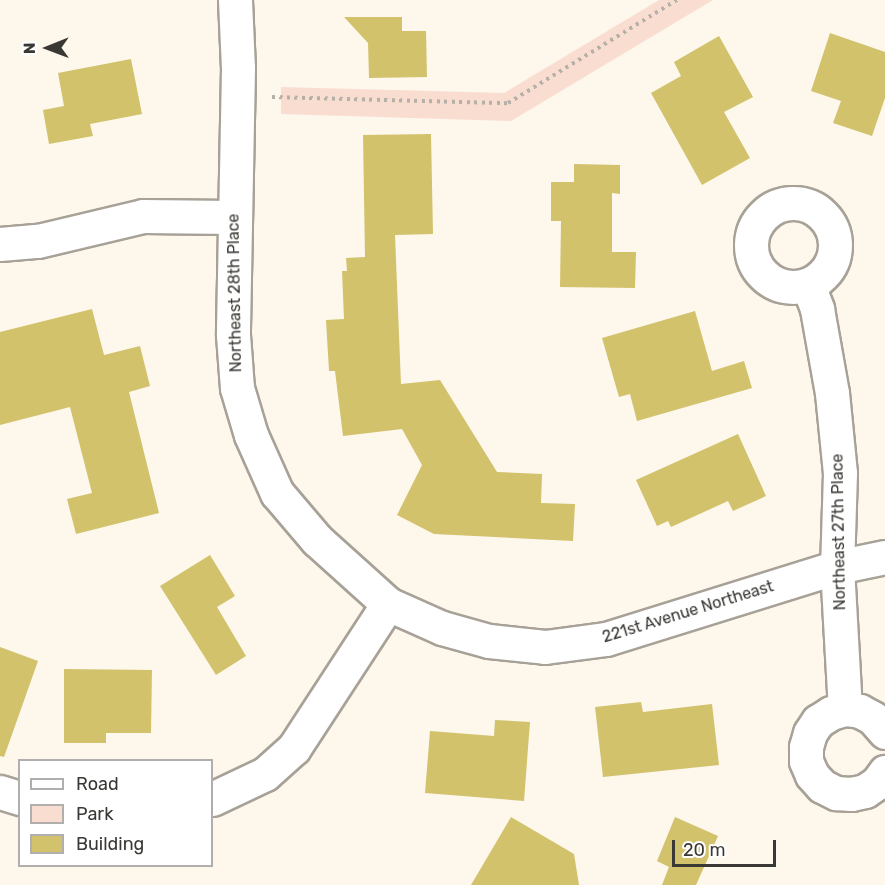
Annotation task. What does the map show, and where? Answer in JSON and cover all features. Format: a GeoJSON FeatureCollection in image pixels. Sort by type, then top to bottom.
{"type":"FeatureCollection","features":[{"type":"Feature","properties":{"kind":"street","name":"Northeast 28th Place"},"geometry":{"type":"LineString","coordinates":[[235,0],[238,68],[233,217],[233,335],[237,388],[251,435],[276,493],[317,540],[387,604]]}},
{"type":"Feature","properties":{"kind":"street"},"geometry":{"type":"LineString","coordinates":[[0,244],[38,241],[143,216],[233,217]]}},
{"type":"Feature","properties":{"kind":"street","name":"Northeast 27th Place"},"geometry":{"type":"LineString","coordinates":[[808,285],[817,309],[833,404],[840,473],[837,567],[845,709]]}},
{"type":"Feature","properties":{"kind":"street","name":"221st Avenue Northeast"},"geometry":{"type":"LineString","coordinates":[[387,604],[442,628],[489,641],[545,646],[606,639],[837,567],[885,558]]}},
{"type":"Feature","properties":{"kind":"street"},"geometry":{"type":"LineString","coordinates":[[213,798],[265,774],[294,747],[387,604]]}},
{"type":"Feature","properties":{"kind":"street"},"geometry":{"type":"LineString","coordinates":[[885,732],[873,718],[860,711],[845,709],[825,717],[810,733],[806,754],[812,775],[822,786],[836,793],[851,794],[865,791],[885,772]]}},
{"type":"Feature","properties":{"kind":"street"},"geometry":{"type":"LineString","coordinates":[[0,792],[18,797]]}},
{"type":"Feature","properties":{"kind":"path"},"geometry":{"type":"LineString","coordinates":[[272,97],[508,103],[677,0]]}},
{"type":"Feature","properties":{"kind":"green space"},"geometry":{"type":"Polygon","coordinates":[[[659,0],[713,0],[511,121],[281,114],[281,87],[504,93],[659,0]]]}},
{"type":"Feature","properties":{"kind":"building"},"geometry":{"type":"Polygon","coordinates":[[[344,17],[402,17],[402,31],[426,31],[427,77],[369,78],[368,43],[344,17]]]}},
{"type":"Feature","properties":{"kind":"building"},"geometry":{"type":"Polygon","coordinates":[[[830,33],[885,52],[885,98],[872,136],[833,123],[841,101],[811,91],[830,33]]]}},
{"type":"Feature","properties":{"kind":"building"},"geometry":{"type":"Polygon","coordinates":[[[719,36],[753,97],[724,112],[750,158],[702,185],[651,93],[681,76],[674,62],[719,36]]]}},
{"type":"Feature","properties":{"kind":"building"},"geometry":{"type":"Polygon","coordinates":[[[131,59],[142,114],[90,124],[93,136],[49,144],[43,110],[64,106],[58,73],[131,59]]]}},
{"type":"Feature","properties":{"kind":"building"},"geometry":{"type":"Polygon","coordinates":[[[431,134],[433,234],[395,235],[401,384],[440,380],[497,472],[542,474],[541,503],[575,504],[573,541],[434,534],[397,515],[422,465],[402,429],[343,436],[335,371],[329,371],[326,320],[344,319],[342,271],[347,271],[346,258],[365,257],[363,135],[431,134]]]}},
{"type":"Feature","properties":{"kind":"building"},"geometry":{"type":"Polygon","coordinates":[[[574,164],[620,165],[620,194],[612,193],[612,252],[636,252],[635,288],[560,287],[561,221],[551,221],[551,182],[574,182],[574,164]]]}},
{"type":"Feature","properties":{"kind":"building"},"geometry":{"type":"Polygon","coordinates":[[[92,309],[104,355],[140,346],[150,386],[129,392],[159,513],[76,534],[67,499],[92,493],[70,407],[0,425],[0,332],[92,309]]]}},
{"type":"Feature","properties":{"kind":"building"},"geometry":{"type":"Polygon","coordinates":[[[695,311],[712,371],[744,361],[752,388],[637,421],[630,394],[619,397],[602,338],[695,311]]]}},
{"type":"Feature","properties":{"kind":"building"},"geometry":{"type":"Polygon","coordinates":[[[738,434],[766,496],[733,511],[728,501],[671,527],[668,521],[657,526],[636,480],[738,434]]]}},
{"type":"Feature","properties":{"kind":"building"},"geometry":{"type":"Polygon","coordinates":[[[210,555],[235,596],[217,607],[246,656],[216,675],[160,586],[210,555]]]}},
{"type":"Feature","properties":{"kind":"building"},"geometry":{"type":"Polygon","coordinates":[[[0,647],[38,661],[4,757],[0,756],[0,647]]]}},
{"type":"Feature","properties":{"kind":"building"},"geometry":{"type":"Polygon","coordinates":[[[64,669],[152,670],[151,733],[106,733],[106,743],[64,743],[64,669]]]}},
{"type":"Feature","properties":{"kind":"building"},"geometry":{"type":"Polygon","coordinates":[[[641,702],[643,712],[712,704],[719,765],[603,777],[595,707],[641,702]]]}},
{"type":"Feature","properties":{"kind":"building"},"geometry":{"type":"Polygon","coordinates":[[[495,720],[530,722],[524,801],[425,793],[430,731],[494,736],[495,720]]]}},
{"type":"Feature","properties":{"kind":"building"},"geometry":{"type":"Polygon","coordinates":[[[511,817],[574,854],[579,885],[471,885],[511,817]]]}},
{"type":"Feature","properties":{"kind":"building"},"geometry":{"type":"Polygon","coordinates":[[[675,817],[718,836],[696,885],[662,885],[669,867],[657,861],[675,817]]]}}]}
